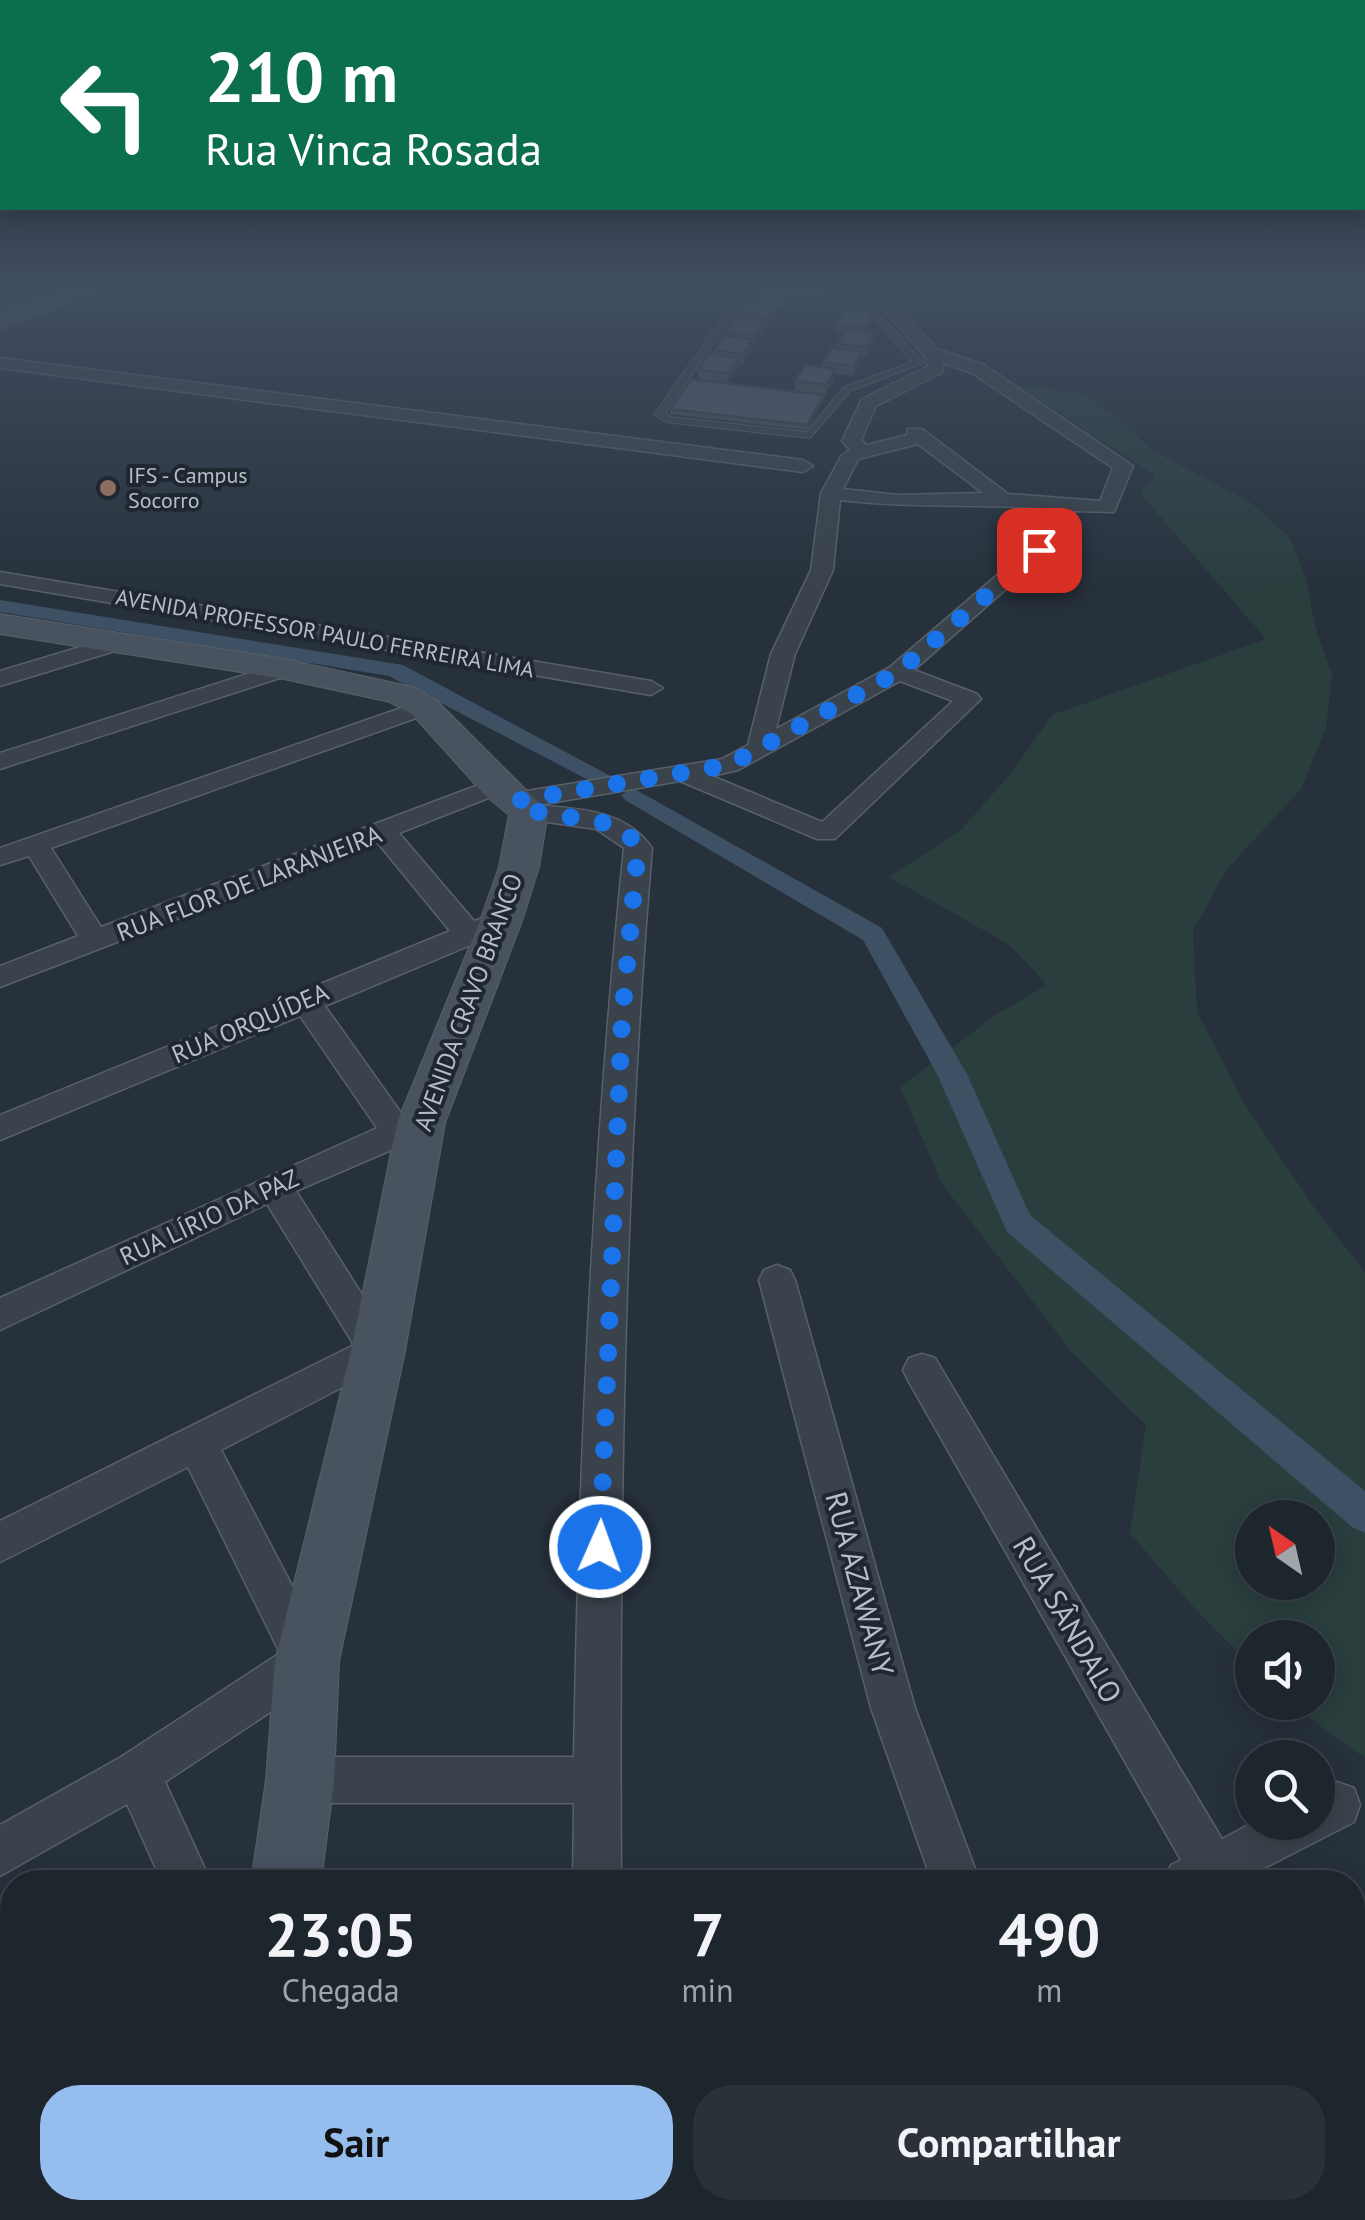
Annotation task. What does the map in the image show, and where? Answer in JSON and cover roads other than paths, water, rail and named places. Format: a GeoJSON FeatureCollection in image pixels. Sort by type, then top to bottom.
{"type":"FeatureCollection","features":[{"type":"Feature","properties":{"kind":"street"},"geometry":{"type":"LineString","coordinates":[[176,386],[803,466]]}},
{"type":"Feature","properties":{"kind":"street"},"geometry":{"type":"LineString","coordinates":[[864,452],[851,441],[868,403],[902,386]]}},
{"type":"Feature","properties":{"kind":"street"},"geometry":{"type":"LineString","coordinates":[[831,493],[898,501],[1003,499],[1066,508],[1107,508],[1122,466],[1004,386]]}},
{"type":"Feature","properties":{"kind":"street"},"geometry":{"type":"LineString","coordinates":[[758,749],[782,654],[822,570],[831,493],[851,455],[919,435],[1003,499]]}},
{"type":"Feature","properties":{"kind":"street","name":"RUA FLOR DE LARANJEIRA"},"geometry":{"type":"LineString","coordinates":[[0,977],[382,832],[514,800],[729,765],[898,672],[1039,550],[1066,508]]}},
{"type":"Feature","properties":{"kind":"street","name":"AVENIDA PROFESSOR PAULO FERREIRA LIMA"},"geometry":{"type":"LineString","coordinates":[[0,578],[651,688]]}},
{"type":"Feature","properties":{"kind":"street"},"geometry":{"type":"LineString","coordinates":[[0,624],[284,668],[388,690],[424,707],[514,800],[622,830],[638,848],[621,1038],[598,1585],[598,1870]]}},
{"type":"Feature","properties":{"kind":"street"},"geometry":{"type":"LineString","coordinates":[[0,679],[120,642]]}},
{"type":"Feature","properties":{"kind":"street"},"geometry":{"type":"LineString","coordinates":[[0,760],[284,668]]}},
{"type":"Feature","properties":{"kind":"street"},"geometry":{"type":"LineString","coordinates":[[686,774],[826,834],[969,699],[898,672]]}},
{"type":"Feature","properties":{"kind":"street"},"geometry":{"type":"LineString","coordinates":[[0,857],[424,707]]}},
{"type":"Feature","properties":{"kind":"street","name":"AVENIDA CRAVO BRANCO"},"geometry":{"type":"LineString","coordinates":[[288,1870],[300,1780],[308,1661],[378,1351],[409,1128],[485,927],[519,867],[514,800]]}},
{"type":"Feature","properties":{"kind":"street"},"geometry":{"type":"LineString","coordinates":[[382,832],[485,927]]}},
{"type":"Feature","properties":{"kind":"street"},"geometry":{"type":"LineString","coordinates":[[34,844],[96,941]]}},
{"type":"Feature","properties":{"kind":"street","name":"RUA ORQUÍDEA"},"geometry":{"type":"LineString","coordinates":[[0,1128],[485,927]]}},
{"type":"Feature","properties":{"kind":"street"},"geometry":{"type":"LineString","coordinates":[[306,1000],[409,1128]]}},
{"type":"Feature","properties":{"kind":"street","name":"RUA LÍRIO DA PAZ"},"geometry":{"type":"LineString","coordinates":[[0,1314],[274,1186],[409,1128]]}},
{"type":"Feature","properties":{"kind":"street"},"geometry":{"type":"LineString","coordinates":[[0,1542],[378,1351],[274,1186]]}},
{"type":"Feature","properties":{"kind":"street","name":"RUA AZAWANY"},"geometry":{"type":"LineString","coordinates":[[777,1280],[893,1708],[952,1870]]}},
{"type":"Feature","properties":{"kind":"street","name":"RUA SÂNDALO"},"geometry":{"type":"LineString","coordinates":[[922,1370],[1198,1870]]}},
{"type":"Feature","properties":{"kind":"street"},"geometry":{"type":"LineString","coordinates":[[0,1852],[137,1773],[308,1661],[196,1442]]}},
{"type":"Feature","properties":{"kind":"street"},"geometry":{"type":"LineString","coordinates":[[137,1773],[181,1870]]}},
{"type":"Feature","properties":{"kind":"street"},"geometry":{"type":"LineString","coordinates":[[300,1780],[596,1780]]}},
{"type":"Feature","properties":{"kind":"street"},"geometry":{"type":"LineString","coordinates":[[1213,1870],[1271,1840]]}},
{"type":"Feature","properties":{"kind":"lane"},"geometry":{"type":"LineString","coordinates":[[679,386],[659,415],[669,420],[810,435],[847,388],[854,386]]}},
{"type":"Feature","properties":{"kind":"waterway"},"geometry":{"type":"LineString","coordinates":[[0,606],[395,670],[608,781]]}},
{"type":"Feature","properties":{"kind":"waterway"},"geometry":{"type":"LineString","coordinates":[[633,795],[873,934],[952,1074],[1018,1223],[1365,1515]]}},
{"type":"Feature","properties":{"kind":"place","name":"IFS - Campus Socorro"},"geometry":{"type":"Point","coordinates":[108,488]}}]}
